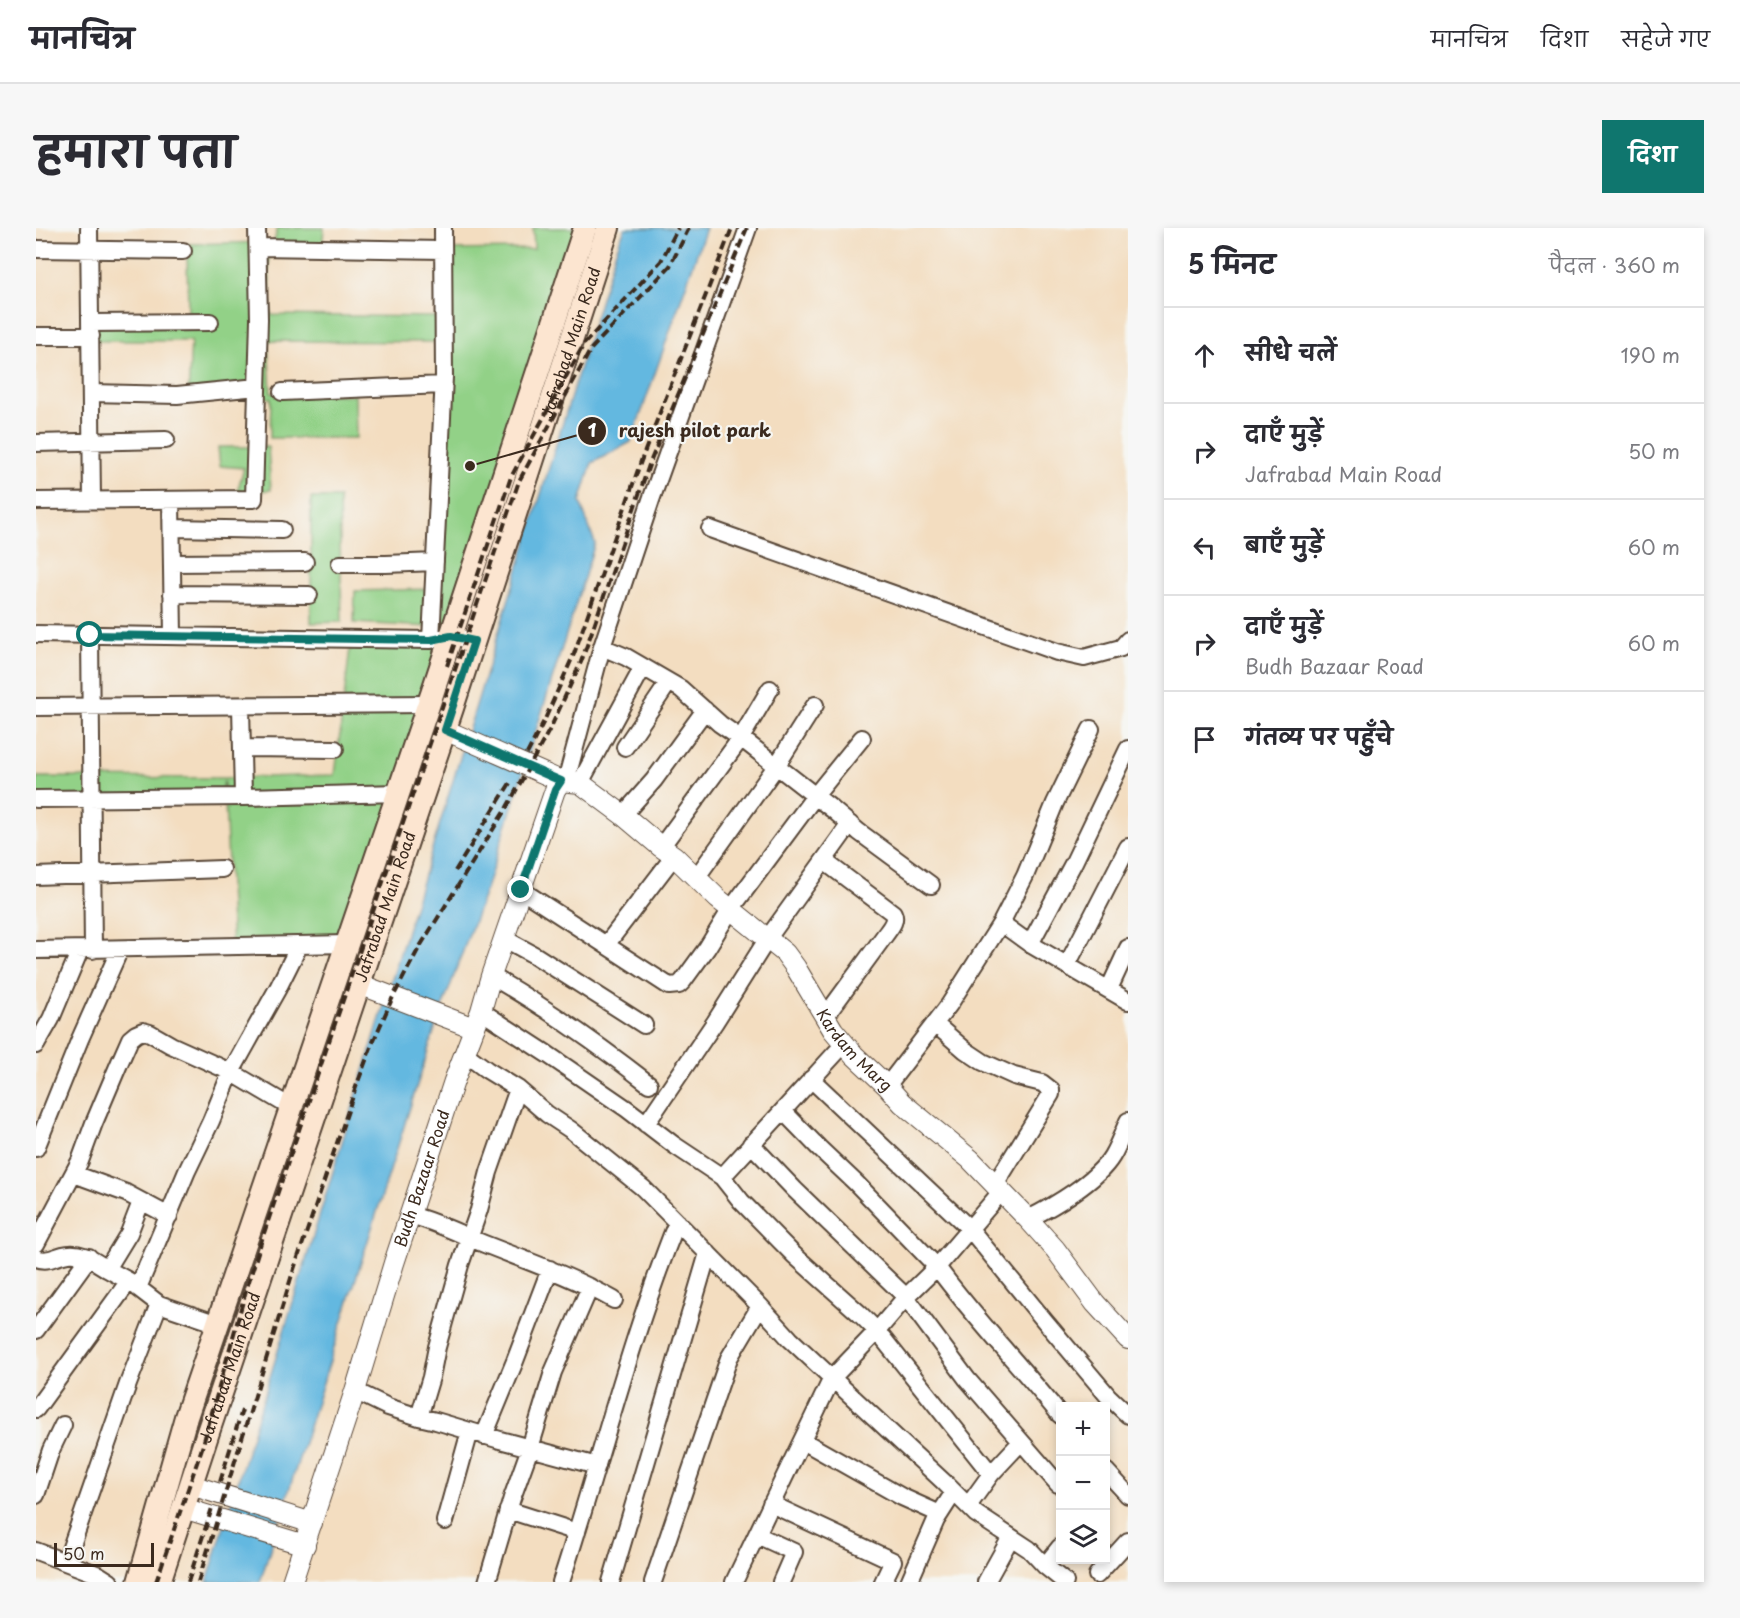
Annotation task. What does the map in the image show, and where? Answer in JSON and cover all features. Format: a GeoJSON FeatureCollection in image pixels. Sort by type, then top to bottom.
{"type":"FeatureCollection","features":[{"type":"Feature","properties":{"kind":"main road","name":"Jafrabad Main Road"},"geometry":{"type":"LineString","coordinates":[[139,1582],[186,1418],[429,704],[441,638],[585,228]]}},
{"type":"Feature","properties":{"kind":"main road","name":"Jafrabad Main Road"},"geometry":{"type":"LineString","coordinates":[[159,1582],[445,730],[608,228]]}},
{"type":"Feature","properties":{"kind":"street"},"geometry":{"type":"LineString","coordinates":[[89,228],[92,500]]}},
{"type":"Feature","properties":{"kind":"street"},"geometry":{"type":"LineString","coordinates":[[36,501],[254,499],[259,319],[257,228]]}},
{"type":"Feature","properties":{"kind":"street"},"geometry":{"type":"LineString","coordinates":[[441,638],[435,562],[443,386],[443,228]]}},
{"type":"Feature","properties":{"kind":"street"},"geometry":{"type":"LineString","coordinates":[[569,782],[602,646],[748,228]]}},
{"type":"Feature","properties":{"kind":"street"},"geometry":{"type":"LineString","coordinates":[[258,247],[443,250]]}},
{"type":"Feature","properties":{"kind":"street"},"geometry":{"type":"LineString","coordinates":[[36,249],[183,251]]}},
{"type":"Feature","properties":{"kind":"street"},"geometry":{"type":"LineString","coordinates":[[36,336],[210,322]]}},
{"type":"Feature","properties":{"kind":"street"},"geometry":{"type":"LineString","coordinates":[[282,392],[443,386]]}},
{"type":"Feature","properties":{"kind":"street"},"geometry":{"type":"LineString","coordinates":[[91,393],[177,395],[257,387]]}},
{"type":"Feature","properties":{"kind":"street"},"geometry":{"type":"LineString","coordinates":[[36,443],[166,440]]}},
{"type":"Feature","properties":{"kind":"street"},"geometry":{"type":"LineString","coordinates":[[171,500],[173,636]]}},
{"type":"Feature","properties":{"kind":"street"},"geometry":{"type":"LineString","coordinates":[[172,528],[282,530]]}},
{"type":"Feature","properties":{"kind":"street"},"geometry":{"type":"LineString","coordinates":[[710,529],[1057,652],[1084,658],[1121,648],[1128,640]]}},
{"type":"Feature","properties":{"kind":"street"},"geometry":{"type":"LineString","coordinates":[[172,562],[305,561]]}},
{"type":"Feature","properties":{"kind":"street"},"geometry":{"type":"LineString","coordinates":[[340,564],[435,562]]}},
{"type":"Feature","properties":{"kind":"street"},"geometry":{"type":"LineString","coordinates":[[172,594],[309,595]]}},
{"type":"Feature","properties":{"kind":"street"},"geometry":{"type":"LineString","coordinates":[[36,634],[441,638],[474,641]]}},
{"type":"Feature","properties":{"kind":"street"},"geometry":{"type":"LineString","coordinates":[[36,1045],[87,950],[93,873],[90,635]]}},
{"type":"Feature","properties":{"kind":"street"},"geometry":{"type":"LineString","coordinates":[[602,646],[627,657],[681,689],[720,724],[777,765],[931,885]]}},
{"type":"Feature","properties":{"kind":"street"},"geometry":{"type":"LineString","coordinates":[[569,782],[643,667]]}},
{"type":"Feature","properties":{"kind":"street"},"geometry":{"type":"LineString","coordinates":[[625,747],[669,682]]}},
{"type":"Feature","properties":{"kind":"street"},"geometry":{"type":"LineString","coordinates":[[606,945],[741,738],[770,689]]}},
{"type":"Feature","properties":{"kind":"street"},"geometry":{"type":"LineString","coordinates":[[36,707],[429,704]]}},
{"type":"Feature","properties":{"kind":"street"},"geometry":{"type":"LineString","coordinates":[[696,878],[777,765],[815,705]]}},
{"type":"Feature","properties":{"kind":"street"},"geometry":{"type":"LineString","coordinates":[[242,706],[243,797]]}},
{"type":"Feature","properties":{"kind":"street"},"geometry":{"type":"LineString","coordinates":[[623,815],[654,780],[705,710]]}},
{"type":"Feature","properties":{"kind":"street"},"geometry":{"type":"LineString","coordinates":[[887,1086],[935,1024],[976,964],[1001,922],[1025,876],[1055,803],[1091,729]]}},
{"type":"Feature","properties":{"kind":"street","name":"Kardam Marg"},"geometry":{"type":"LineString","coordinates":[[445,730],[569,782],[623,815],[785,953],[844,1044],[902,1102],[970,1159],[1028,1219],[1055,1249],[1095,1303],[1128,1339]]}},
{"type":"Feature","properties":{"kind":"street"},"geometry":{"type":"LineString","coordinates":[[521,890],[669,986],[679,985],[707,948],[731,909],[815,796],[862,738]]}},
{"type":"Feature","properties":{"kind":"street"},"geometry":{"type":"LineString","coordinates":[[242,748],[335,749]]}},
{"type":"Feature","properties":{"kind":"street"},"geometry":{"type":"LineString","coordinates":[[1030,944],[1074,862],[1128,748]]}},
{"type":"Feature","properties":{"kind":"street","name":"Budh Bazaar Road"},"geometry":{"type":"LineString","coordinates":[[292,1582],[410,1215],[555,790],[569,782]]}},
{"type":"Feature","properties":{"kind":"street"},"geometry":{"type":"LineString","coordinates":[[36,799],[399,793]]}},
{"type":"Feature","properties":{"kind":"street"},"geometry":{"type":"LineString","coordinates":[[646,1124],[768,939],[850,824]]}},
{"type":"Feature","properties":{"kind":"street"},"geometry":{"type":"LineString","coordinates":[[1067,965],[1128,847]]}},
{"type":"Feature","properties":{"kind":"street"},"geometry":{"type":"LineString","coordinates":[[824,861],[893,913],[895,917],[885,935],[825,1017]]}},
{"type":"Feature","properties":{"kind":"street"},"geometry":{"type":"LineString","coordinates":[[36,876],[222,869]]}},
{"type":"Feature","properties":{"kind":"street"},"geometry":{"type":"LineString","coordinates":[[1001,922],[1030,944],[1128,1001]]}},
{"type":"Feature","properties":{"kind":"street"},"geometry":{"type":"LineString","coordinates":[[505,939],[536,956],[644,1025]]}},
{"type":"Feature","properties":{"kind":"street"},"geometry":{"type":"LineString","coordinates":[[36,950],[347,944]]}},
{"type":"Feature","properties":{"kind":"street"},"geometry":{"type":"LineString","coordinates":[[36,1409],[134,1284],[169,1216],[231,1072],[299,946]]}},
{"type":"Feature","properties":{"kind":"street"},"geometry":{"type":"LineString","coordinates":[[1109,989],[1128,948]]}},
{"type":"Feature","properties":{"kind":"street"},"geometry":{"type":"LineString","coordinates":[[36,1148],[80,1039],[120,949]]}},
{"type":"Feature","properties":{"kind":"street"},"geometry":{"type":"LineString","coordinates":[[491,976],[533,1000],[606,1050],[649,1084]]}},
{"type":"Feature","properties":{"kind":"street"},"geometry":{"type":"LineString","coordinates":[[359,984],[447,1018],[477,1020],[547,1054],[722,1177],[741,1201],[794,1255],[877,1331],[991,1474]]}},
{"type":"Feature","properties":{"kind":"street"},"geometry":{"type":"LineString","coordinates":[[734,1582],[832,1378],[970,1229],[998,1189],[1051,1094],[1051,1090],[1042,1083],[1014,1076],[983,1062],[964,1050],[935,1024]]}},
{"type":"Feature","properties":{"kind":"street"},"geometry":{"type":"LineString","coordinates":[[36,1244],[74,1174],[130,1039],[136,1034],[143,1031],[150,1033],[231,1072],[292,1107]]}},
{"type":"Feature","properties":{"kind":"street"},"geometry":{"type":"LineString","coordinates":[[722,1177],[844,1044]]}},
{"type":"Feature","properties":{"kind":"street"},"geometry":{"type":"LineString","coordinates":[[464,1053],[518,1089],[635,1181],[790,1339],[976,1514],[1029,1549],[1065,1582]]}},
{"type":"Feature","properties":{"kind":"street"},"geometry":{"type":"LineString","coordinates":[[811,1079],[970,1229],[1108,1396],[1128,1415]]}},
{"type":"Feature","properties":{"kind":"street"},"geometry":{"type":"LineString","coordinates":[[419,1417],[460,1266],[518,1089]]}},
{"type":"Feature","properties":{"kind":"street"},"geometry":{"type":"LineString","coordinates":[[783,1111],[937,1267],[1056,1410]]}},
{"type":"Feature","properties":{"kind":"street"},"geometry":{"type":"LineString","coordinates":[[1028,1219],[1071,1194],[1104,1167],[1112,1156],[1128,1121]]}},
{"type":"Feature","properties":{"kind":"street"},"geometry":{"type":"LineString","coordinates":[[751,1144],[795,1190],[906,1297],[967,1379],[1056,1482]]}},
{"type":"Feature","properties":{"kind":"street"},"geometry":{"type":"LineString","coordinates":[[74,1174],[117,1190],[169,1216]]}},
{"type":"Feature","properties":{"kind":"street"},"geometry":{"type":"LineString","coordinates":[[107,1269],[129,1233],[141,1202]]}},
{"type":"Feature","properties":{"kind":"street"},"geometry":{"type":"LineString","coordinates":[[410,1215],[550,1269],[614,1300]]}},
{"type":"Feature","properties":{"kind":"street"},"geometry":{"type":"LineString","coordinates":[[561,1582],[634,1338],[655,1275],[677,1222]]}},
{"type":"Feature","properties":{"kind":"street"},"geometry":{"type":"LineString","coordinates":[[611,1582],[708,1253]]}},
{"type":"Feature","properties":{"kind":"street"},"geometry":{"type":"LineString","coordinates":[[36,1258],[51,1260],[74,1254],[89,1257],[134,1284],[159,1304],[218,1324]]}},
{"type":"Feature","properties":{"kind":"street"},"geometry":{"type":"LineString","coordinates":[[36,1330],[89,1257]]}},
{"type":"Feature","properties":{"kind":"street"},"geometry":{"type":"LineString","coordinates":[[445,1521],[477,1433],[550,1269]]}},
{"type":"Feature","properties":{"kind":"street"},"geometry":{"type":"LineString","coordinates":[[487,1582],[553,1372],[590,1287]]}},
{"type":"Feature","properties":{"kind":"street"},"geometry":{"type":"LineString","coordinates":[[66,1562],[128,1384],[159,1304]]}},
{"type":"Feature","properties":{"kind":"street"},"geometry":{"type":"LineString","coordinates":[[653,1582],[729,1358],[760,1306]]}},
{"type":"Feature","properties":{"kind":"street"},"geometry":{"type":"LineString","coordinates":[[355,1391],[388,1407],[419,1417],[597,1466]]}},
{"type":"Feature","properties":{"kind":"street"},"geometry":{"type":"LineString","coordinates":[[36,1495],[51,1450],[63,1425]]}},
{"type":"Feature","properties":{"kind":"street"},"geometry":{"type":"LineString","coordinates":[[803,1441],[902,1497],[940,1514]]}},
{"type":"Feature","properties":{"kind":"street"},"geometry":{"type":"LineString","coordinates":[[968,1506],[991,1474],[1021,1442]]}},
{"type":"Feature","properties":{"kind":"street"},"geometry":{"type":"LineString","coordinates":[[1110,1483],[1128,1495]]}},
{"type":"Feature","properties":{"kind":"street"},"geometry":{"type":"LineString","coordinates":[[191,1485],[312,1523]]}},
{"type":"Feature","properties":{"kind":"street"},"geometry":{"type":"LineString","coordinates":[[909,1582],[917,1559],[954,1492]]}},
{"type":"Feature","properties":{"kind":"street"},"geometry":{"type":"LineString","coordinates":[[771,1504],[893,1561],[883,1582]]}},
{"type":"Feature","properties":{"kind":"street"},"geometry":{"type":"LineString","coordinates":[[183,1508],[305,1545]]}},
{"type":"Feature","properties":{"kind":"street"},"geometry":{"type":"LineString","coordinates":[[508,1510],[577,1532]]}},
{"type":"Feature","properties":{"kind":"street"},"geometry":{"type":"LineString","coordinates":[[757,1535],[794,1552],[781,1582]]}},
{"type":"Feature","properties":{"kind":"street"},"geometry":{"type":"LineString","coordinates":[[986,1582],[1011,1536]]}},
{"type":"Feature","properties":{"kind":"street"},"geometry":{"type":"LineString","coordinates":[[1097,1575],[1128,1540]]}},
{"type":"Feature","properties":{"kind":"street"},"geometry":{"type":"LineString","coordinates":[[36,1551],[99,1575],[110,1582]]}},
{"type":"Feature","properties":{"kind":"street"},"geometry":{"type":"LineString","coordinates":[[1045,1566],[1056,1552]]}},
{"type":"Feature","properties":{"kind":"green space"},"geometry":{"type":"Polygon","coordinates":[[[277,228],[324,228],[322,249],[273,249],[277,228]]]}},
{"type":"Feature","properties":{"kind":"green space"},"geometry":{"type":"Polygon","coordinates":[[[533,228],[578,228],[347,944],[232,947],[224,781],[220,798],[36,799],[36,777],[224,778],[335,775],[351,639],[431,638],[431,627],[354,623],[355,591],[432,589],[440,342],[268,341],[271,393],[355,395],[356,438],[270,438],[271,398],[188,397],[191,341],[92,341],[96,320],[188,316],[187,244],[268,242],[271,315],[440,317],[443,250],[534,249],[533,228]]]}},
{"type":"Feature","properties":{"kind":"green space"},"geometry":{"type":"Polygon","coordinates":[[[218,447],[268,447],[271,490],[237,492],[244,468],[220,466],[218,447]]]}},
{"type":"Feature","properties":{"kind":"green space"},"geometry":{"type":"Polygon","coordinates":[[[311,498],[339,498],[342,622],[311,623],[311,498]]]}},
{"type":"Feature","properties":{"kind":"water"},"geometry":{"type":"Polygon","coordinates":[[[625,228],[706,228],[631,442],[592,463],[580,502],[595,543],[488,883],[437,1022],[260,1582],[207,1582],[615,253],[625,228]]]}},
{"type":"Feature","properties":{"kind":"railway"},"geometry":{"type":"LineString","coordinates":[[447,666],[511,477],[584,344],[661,261],[678,228]]}},
{"type":"Feature","properties":{"kind":"railway"},"geometry":{"type":"LineString","coordinates":[[156,1582],[202,1448],[264,1233],[519,481],[591,349],[670,266],[689,228]]}},
{"type":"Feature","properties":{"kind":"railway"},"geometry":{"type":"LineString","coordinates":[[527,754],[574,654],[641,461],[732,228]]}},
{"type":"Feature","properties":{"kind":"railway"},"geometry":{"type":"LineString","coordinates":[[198,1582],[291,1278],[373,1042],[392,999],[419,948],[507,807],[551,727],[581,662],[649,465],[747,228]]}},
{"type":"Feature","properties":{"kind":"railway"},"geometry":{"type":"LineString","coordinates":[[455,871],[512,780]]}},
{"type":"Feature","properties":{"kind":"railway"},"geometry":{"type":"LineString","coordinates":[[220,1482],[242,1410]]}},
{"type":"Feature","properties":{"kind":"railway"},"geometry":{"type":"LineString","coordinates":[[188,1582],[213,1505]]}},
{"type":"Feature","properties":{"kind":"place","name":"rajesh pilot park"},"geometry":{"type":"Point","coordinates":[470,466]}},
{"type":"Feature","properties":{"kind":"route"},"geometry":{"type":"LineString","coordinates":[[90,635],[431,640],[451,636],[474,641],[445,730],[561,781],[555,790],[521,890]]}}]}
